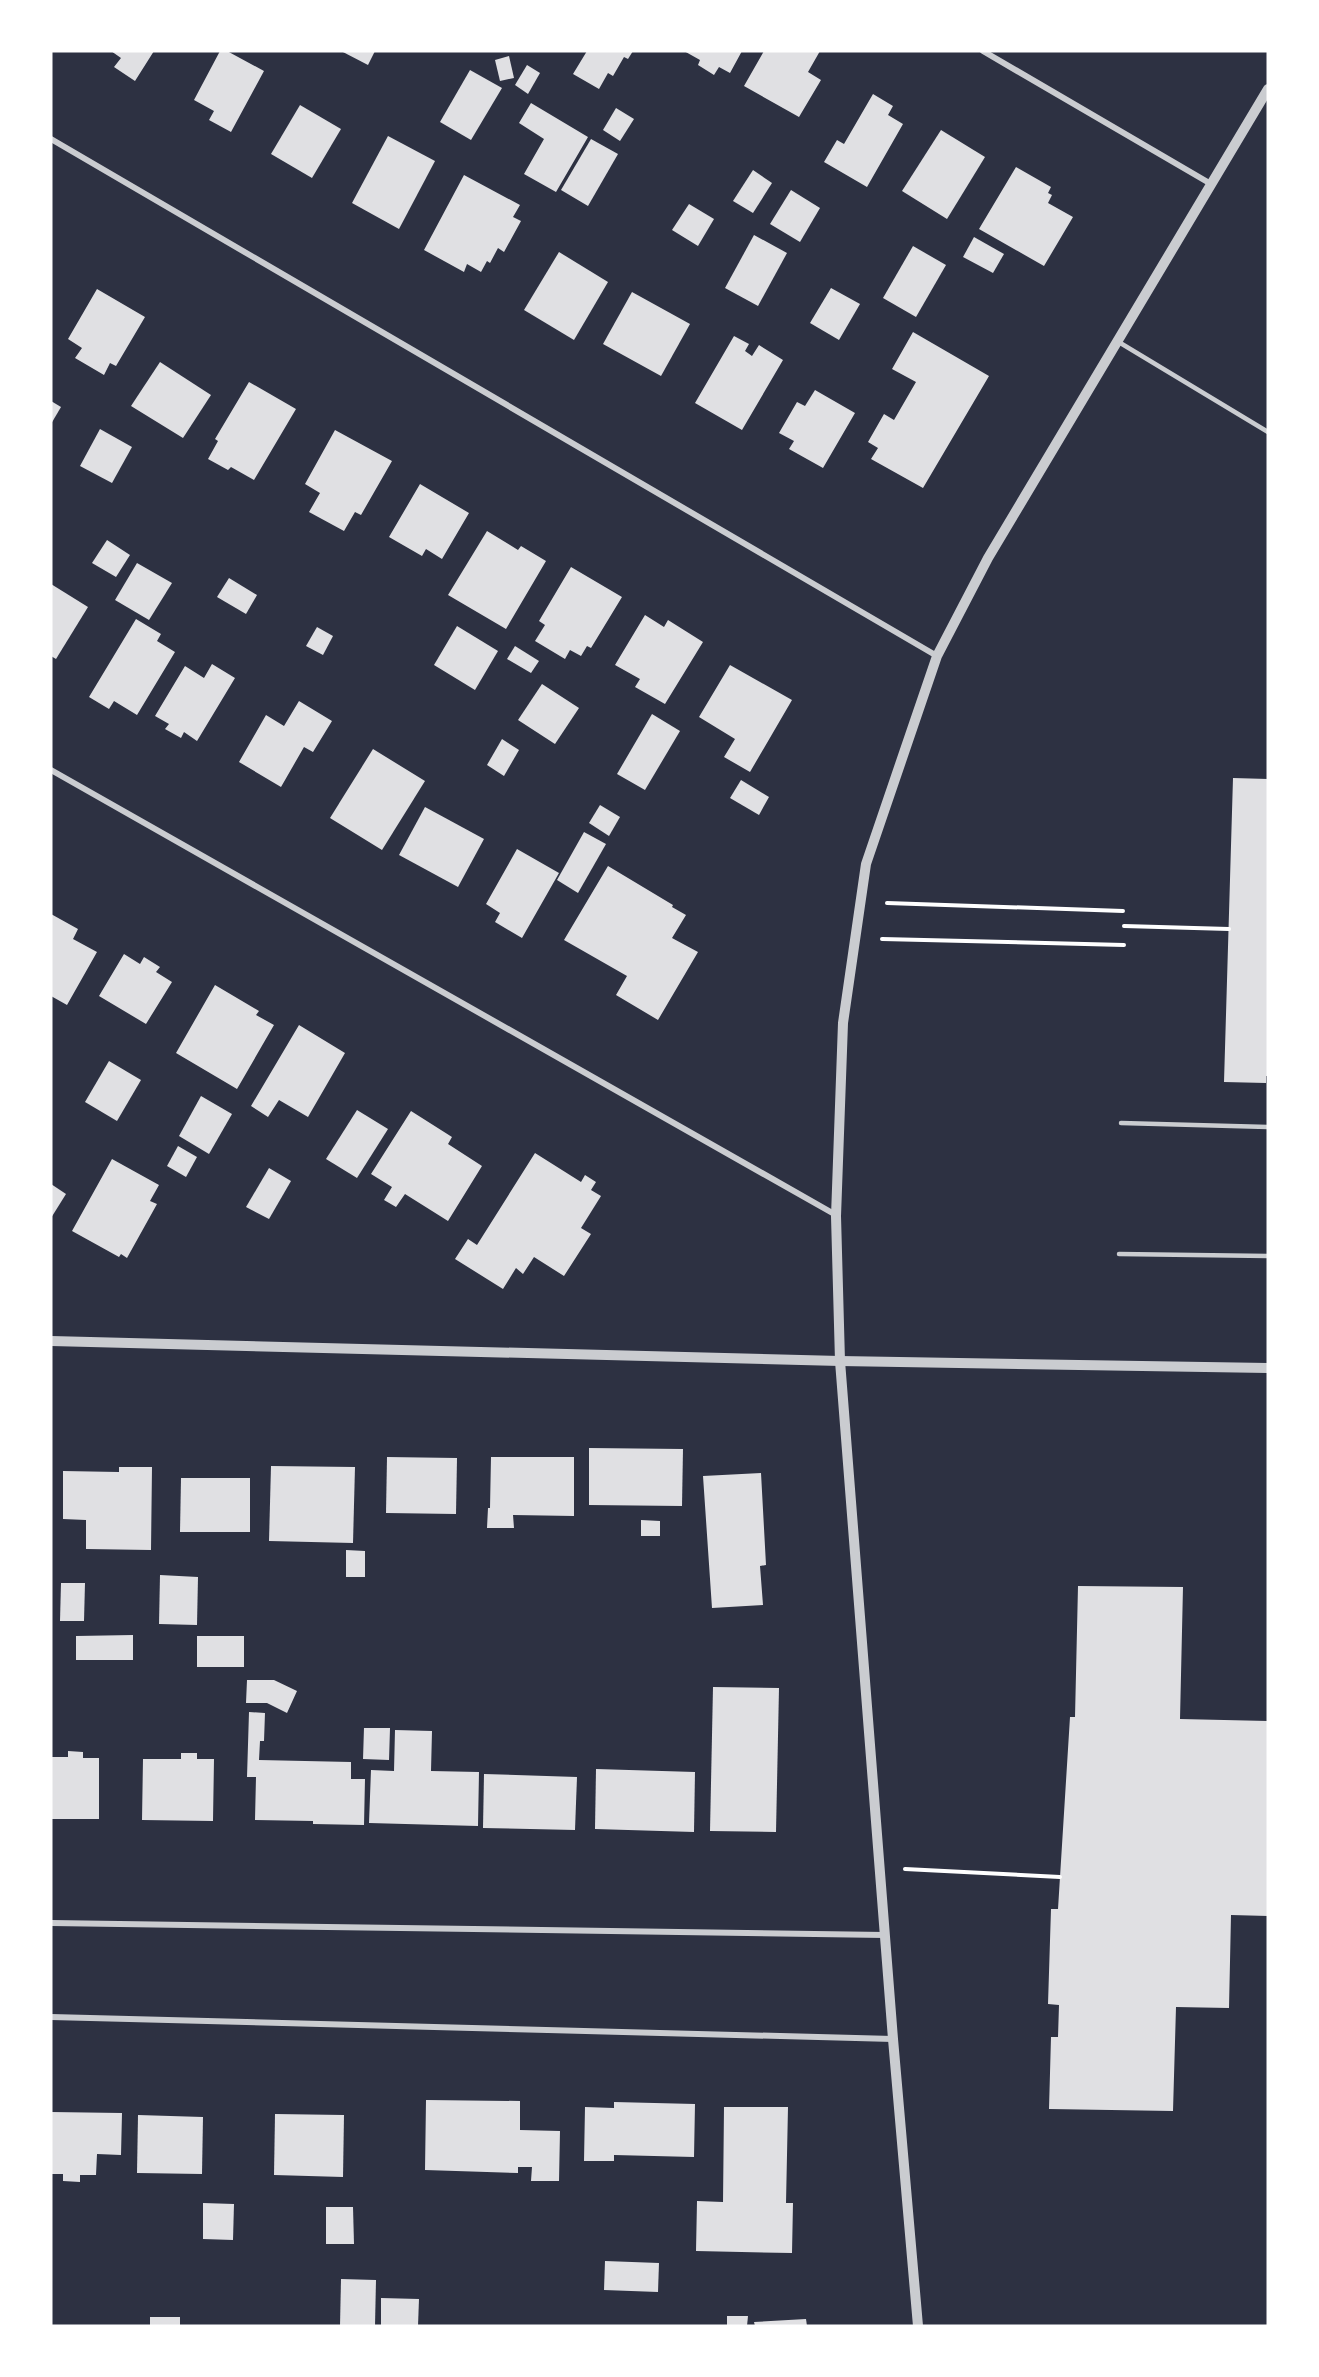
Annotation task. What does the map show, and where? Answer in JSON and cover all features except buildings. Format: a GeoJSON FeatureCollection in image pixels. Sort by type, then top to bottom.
{"type":"FeatureCollection","features":[{"type":"Feature","properties":{"kind":"street"},"geometry":{"type":"LineString","coordinates":[[983,51],[1211,184]]}},
{"type":"Feature","properties":{"kind":"street"},"geometry":{"type":"LineString","coordinates":[[918,2326],[893,2039],[840,1360],[836,1216],[843,1023],[860,902],[866,864],[937,656],[988,558],[1268,89]]}},
{"type":"Feature","properties":{"kind":"street"},"geometry":{"type":"LineString","coordinates":[[51,139],[937,656]]}},
{"type":"Feature","properties":{"kind":"street"},"geometry":{"type":"LineString","coordinates":[[51,770],[836,1216]]}},
{"type":"Feature","properties":{"kind":"street"},"geometry":{"type":"LineString","coordinates":[[51,1341],[1268,1368]]}},
{"type":"Feature","properties":{"kind":"street"},"geometry":{"type":"LineString","coordinates":[[51,1923],[885,1935]]}},
{"type":"Feature","properties":{"kind":"street"},"geometry":{"type":"LineString","coordinates":[[51,2017],[893,2039]]}},
{"type":"Feature","properties":{"kind":"lane"},"geometry":{"type":"LineString","coordinates":[[1117,341],[1268,432]]}},
{"type":"Feature","properties":{"kind":"lane"},"geometry":{"type":"LineString","coordinates":[[1121,1123],[1268,1127]]}},
{"type":"Feature","properties":{"kind":"lane"},"geometry":{"type":"LineString","coordinates":[[1119,1254],[1268,1256]]}},
{"type":"Feature","properties":{"kind":"path"},"geometry":{"type":"LineString","coordinates":[[860,902],[1123,911]]}},
{"type":"Feature","properties":{"kind":"path"},"geometry":{"type":"LineString","coordinates":[[1124,926],[1229,929]]}},
{"type":"Feature","properties":{"kind":"path"},"geometry":{"type":"LineString","coordinates":[[855,938],[1124,945]]}},
{"type":"Feature","properties":{"kind":"path"},"geometry":{"type":"LineString","coordinates":[[880,1868],[1060,1878]]}}]}
